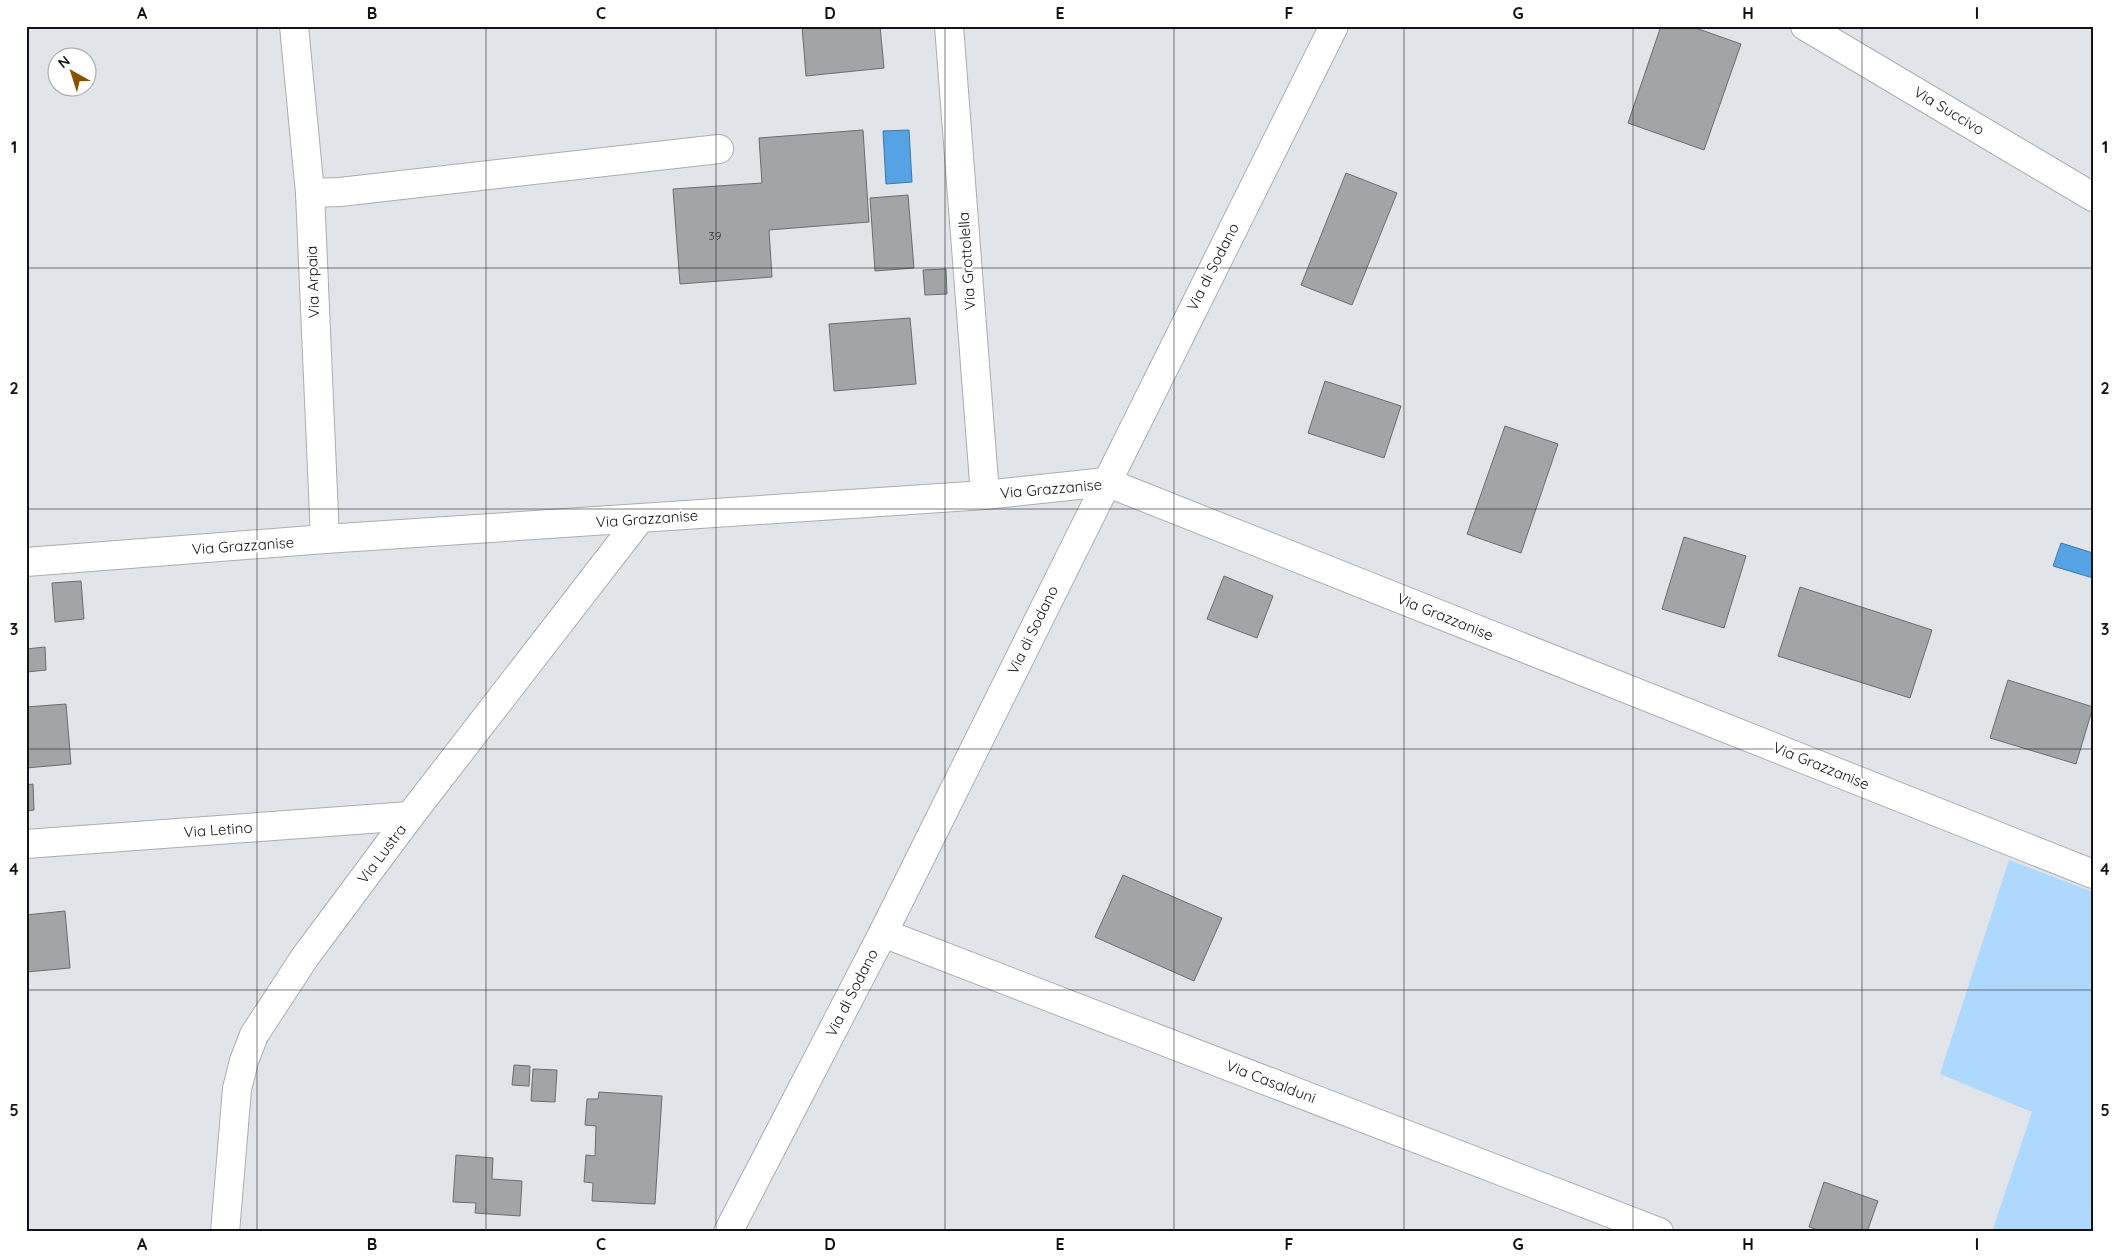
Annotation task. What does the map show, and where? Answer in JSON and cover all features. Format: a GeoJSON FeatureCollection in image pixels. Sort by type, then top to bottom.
{"type":"FeatureCollection","features":[{"type":"Feature","properties":{"kind":"street","name":"Via Arpaia"},"geometry":{"type":"LineString","coordinates":[[294,26],[310,193],[325,539]]}},
{"type":"Feature","properties":{"kind":"street","name":"Via Grottolella"},"geometry":{"type":"LineString","coordinates":[[949,26],[985,495]]}},
{"type":"Feature","properties":{"kind":"street","name":"Via di Sodano"},"geometry":{"type":"LineString","coordinates":[[728,1232],[883,933],[1334,26]]}},
{"type":"Feature","properties":{"kind":"street","name":"Via Succivo"},"geometry":{"type":"LineString","coordinates":[[1805,26],[2093,197]]}},
{"type":"Feature","properties":{"kind":"street"},"geometry":{"type":"LineString","coordinates":[[310,193],[340,192],[719,149]]}},
{"type":"Feature","properties":{"kind":"street","name":"Via Grazzanise"},"geometry":{"type":"LineString","coordinates":[[26,562],[325,539],[639,520],[985,495],[1106,482],[2093,874]]}},
{"type":"Feature","properties":{"kind":"street","name":"Via Lustra"},"geometry":{"type":"LineString","coordinates":[[225,1232],[237,1089],[244,1061],[254,1036],[297,968],[410,816],[639,520]]}},
{"type":"Feature","properties":{"kind":"street","name":"Via Letino"},"geometry":{"type":"LineString","coordinates":[[26,844],[410,816]]}},
{"type":"Feature","properties":{"kind":"street","name":"Via Casalduni"},"geometry":{"type":"LineString","coordinates":[[883,933],[1659,1232]]}},
{"type":"Feature","properties":{"kind":"shaded area"},"geometry":{"type":"Polygon","coordinates":[[[2009,860],[2093,892],[2093,1232],[1992,1232],[2032,1112],[1940,1074],[2009,860]]]}},
{"type":"Feature","properties":{"kind":"water"},"geometry":{"type":"Polygon","coordinates":[[[909,130],[912,182],[886,184],[883,131],[909,130]]]}},
{"type":"Feature","properties":{"kind":"water"},"geometry":{"type":"Polygon","coordinates":[[[2061,543],[2093,553],[2093,578],[2053,566],[2061,543]]]}},
{"type":"Feature","properties":{"kind":"building"},"geometry":{"type":"Polygon","coordinates":[[[802,26],[880,26],[884,68],[806,76],[802,26]]]}},
{"type":"Feature","properties":{"kind":"building"},"geometry":{"type":"Polygon","coordinates":[[[1661,26],[1690,26],[1741,44],[1704,150],[1628,123],[1661,26]]]}},
{"type":"Feature","properties":{"kind":"building"},"geometry":{"type":"Polygon","coordinates":[[[863,130],[869,222],[769,230],[772,277],[680,284],[673,189],[762,183],[759,138],[863,130]]]}},
{"type":"Feature","properties":{"kind":"building"},"geometry":{"type":"Polygon","coordinates":[[[1346,173],[1397,193],[1352,305],[1301,285],[1346,173]]]}},
{"type":"Feature","properties":{"kind":"building"},"geometry":{"type":"Polygon","coordinates":[[[908,195],[914,268],[875,271],[870,198],[908,195]]]}},
{"type":"Feature","properties":{"kind":"building"},"geometry":{"type":"Polygon","coordinates":[[[946,269],[947,294],[925,295],[923,270],[946,269]]]}},
{"type":"Feature","properties":{"kind":"building"},"geometry":{"type":"Polygon","coordinates":[[[910,318],[916,384],[834,391],[829,324],[910,318]]]}},
{"type":"Feature","properties":{"kind":"building"},"geometry":{"type":"Polygon","coordinates":[[[1325,381],[1401,406],[1384,458],[1308,433],[1325,381]]]}},
{"type":"Feature","properties":{"kind":"building"},"geometry":{"type":"Polygon","coordinates":[[[1505,426],[1558,444],[1521,553],[1467,534],[1505,426]]]}},
{"type":"Feature","properties":{"kind":"building"},"geometry":{"type":"Polygon","coordinates":[[[1684,537],[1746,556],[1724,628],[1662,609],[1684,537]]]}},
{"type":"Feature","properties":{"kind":"building"},"geometry":{"type":"Polygon","coordinates":[[[1224,576],[1273,596],[1257,638],[1207,619],[1224,576]]]}},
{"type":"Feature","properties":{"kind":"building"},"geometry":{"type":"Polygon","coordinates":[[[81,581],[84,619],[55,622],[52,583],[81,581]]]}},
{"type":"Feature","properties":{"kind":"building"},"geometry":{"type":"Polygon","coordinates":[[[1800,587],[1932,630],[1910,698],[1778,656],[1800,587]]]}},
{"type":"Feature","properties":{"kind":"building"},"geometry":{"type":"Polygon","coordinates":[[[45,647],[46,670],[27,672],[26,649],[45,647]]]}},
{"type":"Feature","properties":{"kind":"building"},"geometry":{"type":"Polygon","coordinates":[[[2008,680],[2093,707],[2076,764],[1990,738],[2008,680]]]}},
{"type":"Feature","properties":{"kind":"building"},"geometry":{"type":"Polygon","coordinates":[[[66,704],[71,764],[26,768],[26,707],[66,704]]]}},
{"type":"Feature","properties":{"kind":"building"},"geometry":{"type":"Polygon","coordinates":[[[33,784],[34,810],[26,811],[26,785],[33,784]]]}},
{"type":"Feature","properties":{"kind":"building"},"geometry":{"type":"Polygon","coordinates":[[[1123,875],[1222,918],[1194,981],[1095,937],[1123,875]]]}},
{"type":"Feature","properties":{"kind":"building"},"geometry":{"type":"Polygon","coordinates":[[[65,911],[70,968],[26,972],[26,915],[65,911]]]}},
{"type":"Feature","properties":{"kind":"building"},"geometry":{"type":"Polygon","coordinates":[[[514,1065],[530,1066],[529,1086],[512,1085],[514,1065]]]}},
{"type":"Feature","properties":{"kind":"building"},"geometry":{"type":"Polygon","coordinates":[[[533,1069],[557,1070],[555,1102],[531,1101],[533,1069]]]}},
{"type":"Feature","properties":{"kind":"building"},"geometry":{"type":"Polygon","coordinates":[[[599,1092],[662,1096],[655,1204],[592,1201],[593,1183],[584,1182],[586,1155],[595,1156],[596,1126],[585,1125],[587,1099],[598,1099],[599,1092]]]}},
{"type":"Feature","properties":{"kind":"building"},"geometry":{"type":"Polygon","coordinates":[[[456,1155],[493,1158],[492,1179],[522,1181],[520,1216],[475,1213],[476,1203],[453,1202],[456,1155]]]}},
{"type":"Feature","properties":{"kind":"building"},"geometry":{"type":"Polygon","coordinates":[[[1824,1182],[1878,1201],[1867,1232],[1825,1232],[1809,1227],[1824,1182]]]}}]}
